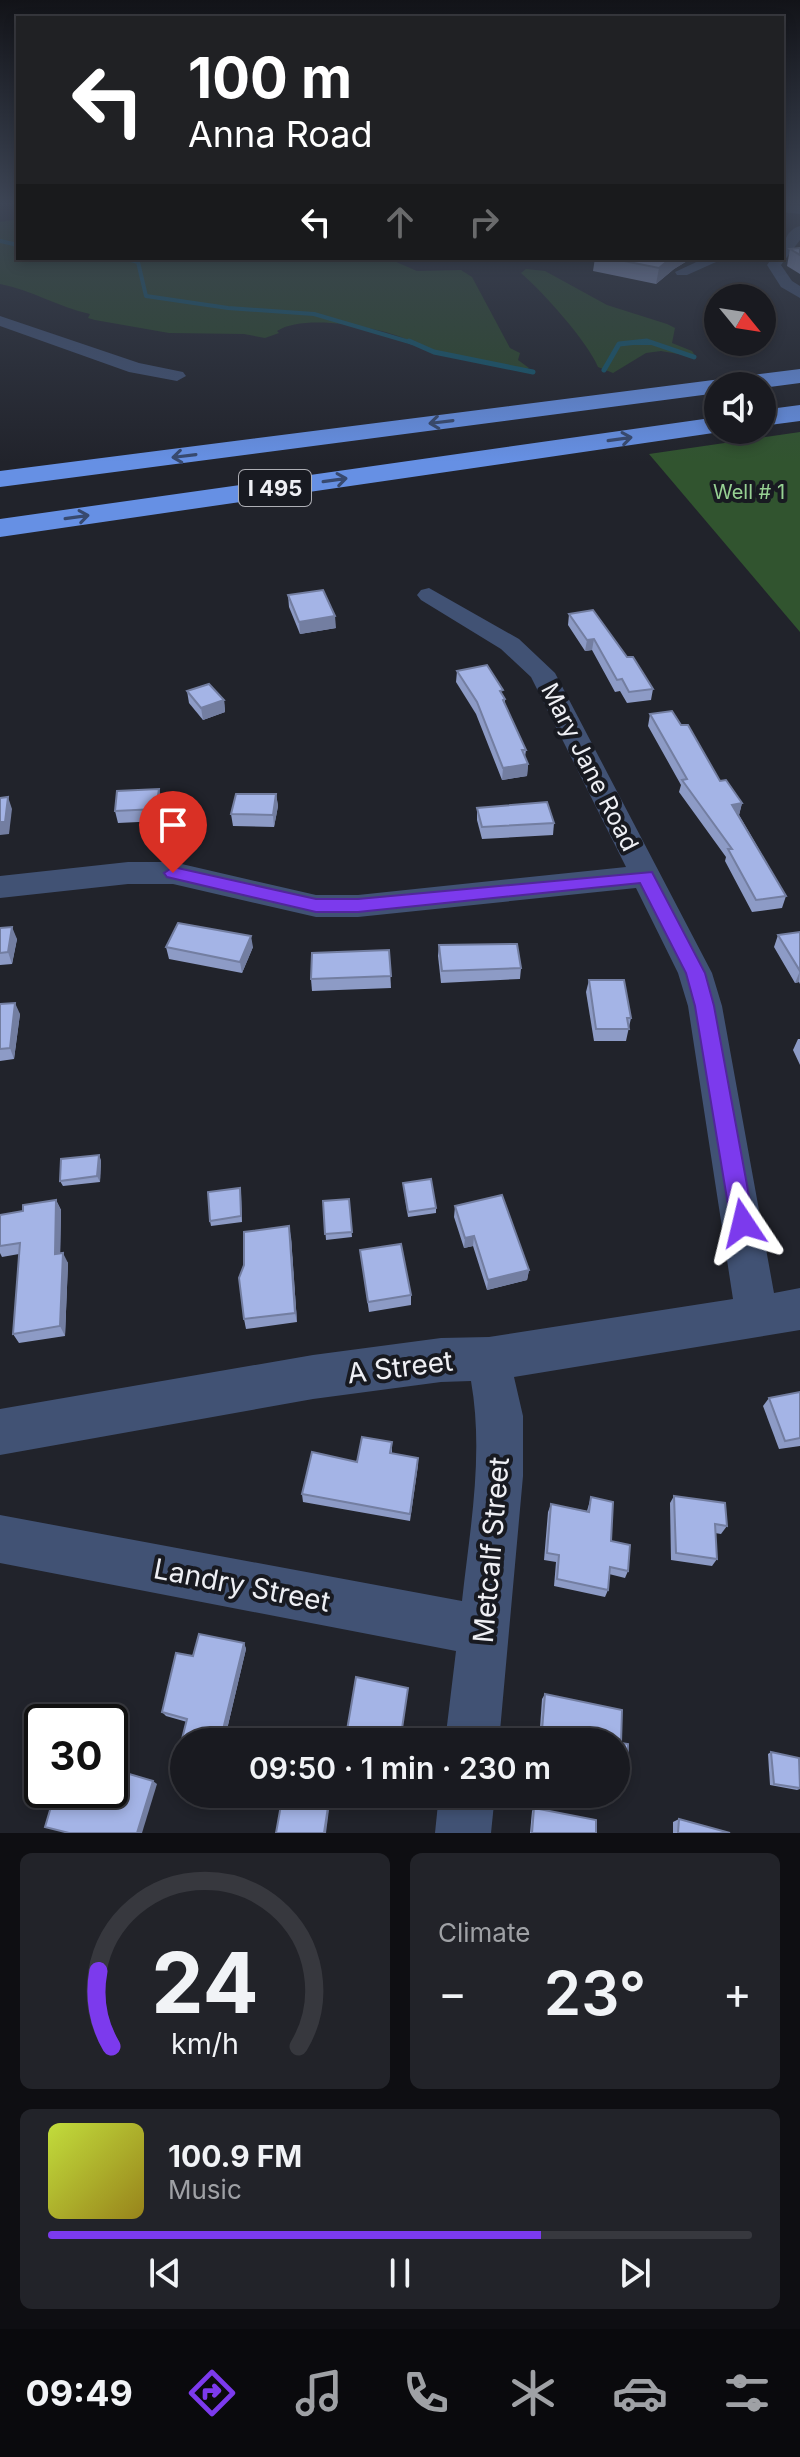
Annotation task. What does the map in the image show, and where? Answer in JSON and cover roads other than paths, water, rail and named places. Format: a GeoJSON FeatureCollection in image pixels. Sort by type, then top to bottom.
{"type":"FeatureCollection","features":[{"type":"Feature","properties":{"kind":"highway","name":"I 495"},"geometry":{"type":"LineString","coordinates":[[776,379],[800,376]]}},
{"type":"Feature","properties":{"kind":"highway","name":"I 495"},"geometry":{"type":"LineString","coordinates":[[0,479],[704,388]]}},
{"type":"Feature","properties":{"kind":"highway"},"geometry":{"type":"LineString","coordinates":[[776,416],[800,413]]}},
{"type":"Feature","properties":{"kind":"highway","name":"I 495"},"geometry":{"type":"LineString","coordinates":[[0,528],[704,427]]}},
{"type":"Feature","properties":{"kind":"street"},"geometry":{"type":"LineString","coordinates":[[0,321],[135,368],[177,376]]}},
{"type":"Feature","properties":{"kind":"street","name":"Mary Jane Road"},"geometry":{"type":"LineString","coordinates":[[429,595],[510,644],[542,673],[695,973],[705,1006],[757,1316]]}},
{"type":"Feature","properties":{"kind":"street"},"geometry":{"type":"LineString","coordinates":[[0,887],[128,873],[173,873],[316,906],[358,906],[646,876]]}},
{"type":"Feature","properties":{"kind":"street","name":"A Street"},"geometry":{"type":"LineString","coordinates":[[0,1432],[313,1377],[441,1360],[489,1359],[800,1309]]}},
{"type":"Feature","properties":{"kind":"street","name":"Metcalf Street"},"geometry":{"type":"LineString","coordinates":[[474,1728],[500,1476],[500,1416],[489,1359]]}},
{"type":"Feature","properties":{"kind":"street","name":"Landry Street"},"geometry":{"type":"LineString","coordinates":[[0,1539],[484,1631]]}},
{"type":"Feature","properties":{"kind":"street"},"geometry":{"type":"LineString","coordinates":[[463,1833],[466,1808]]}},
{"type":"Feature","properties":{"kind":"waterway"},"geometry":{"type":"LineString","coordinates":[[145,291],[146,296],[228,308],[314,314],[413,343]]}},
{"type":"Feature","properties":{"kind":"waterway"},"geometry":{"type":"LineString","coordinates":[[409,341],[434,352],[533,372]]}},
{"type":"Feature","properties":{"kind":"waterway"},"geometry":{"type":"LineString","coordinates":[[604,370],[619,344],[647,341],[694,357]]}},
{"type":"Feature","properties":{"kind":"waterway"},"geometry":{"type":"LineString","coordinates":[[632,343],[652,343]]}},
{"type":"Feature","properties":{"kind":"park label","name":"Well # 1"},"geometry":{"type":"Point","coordinates":[749,492]}}]}
